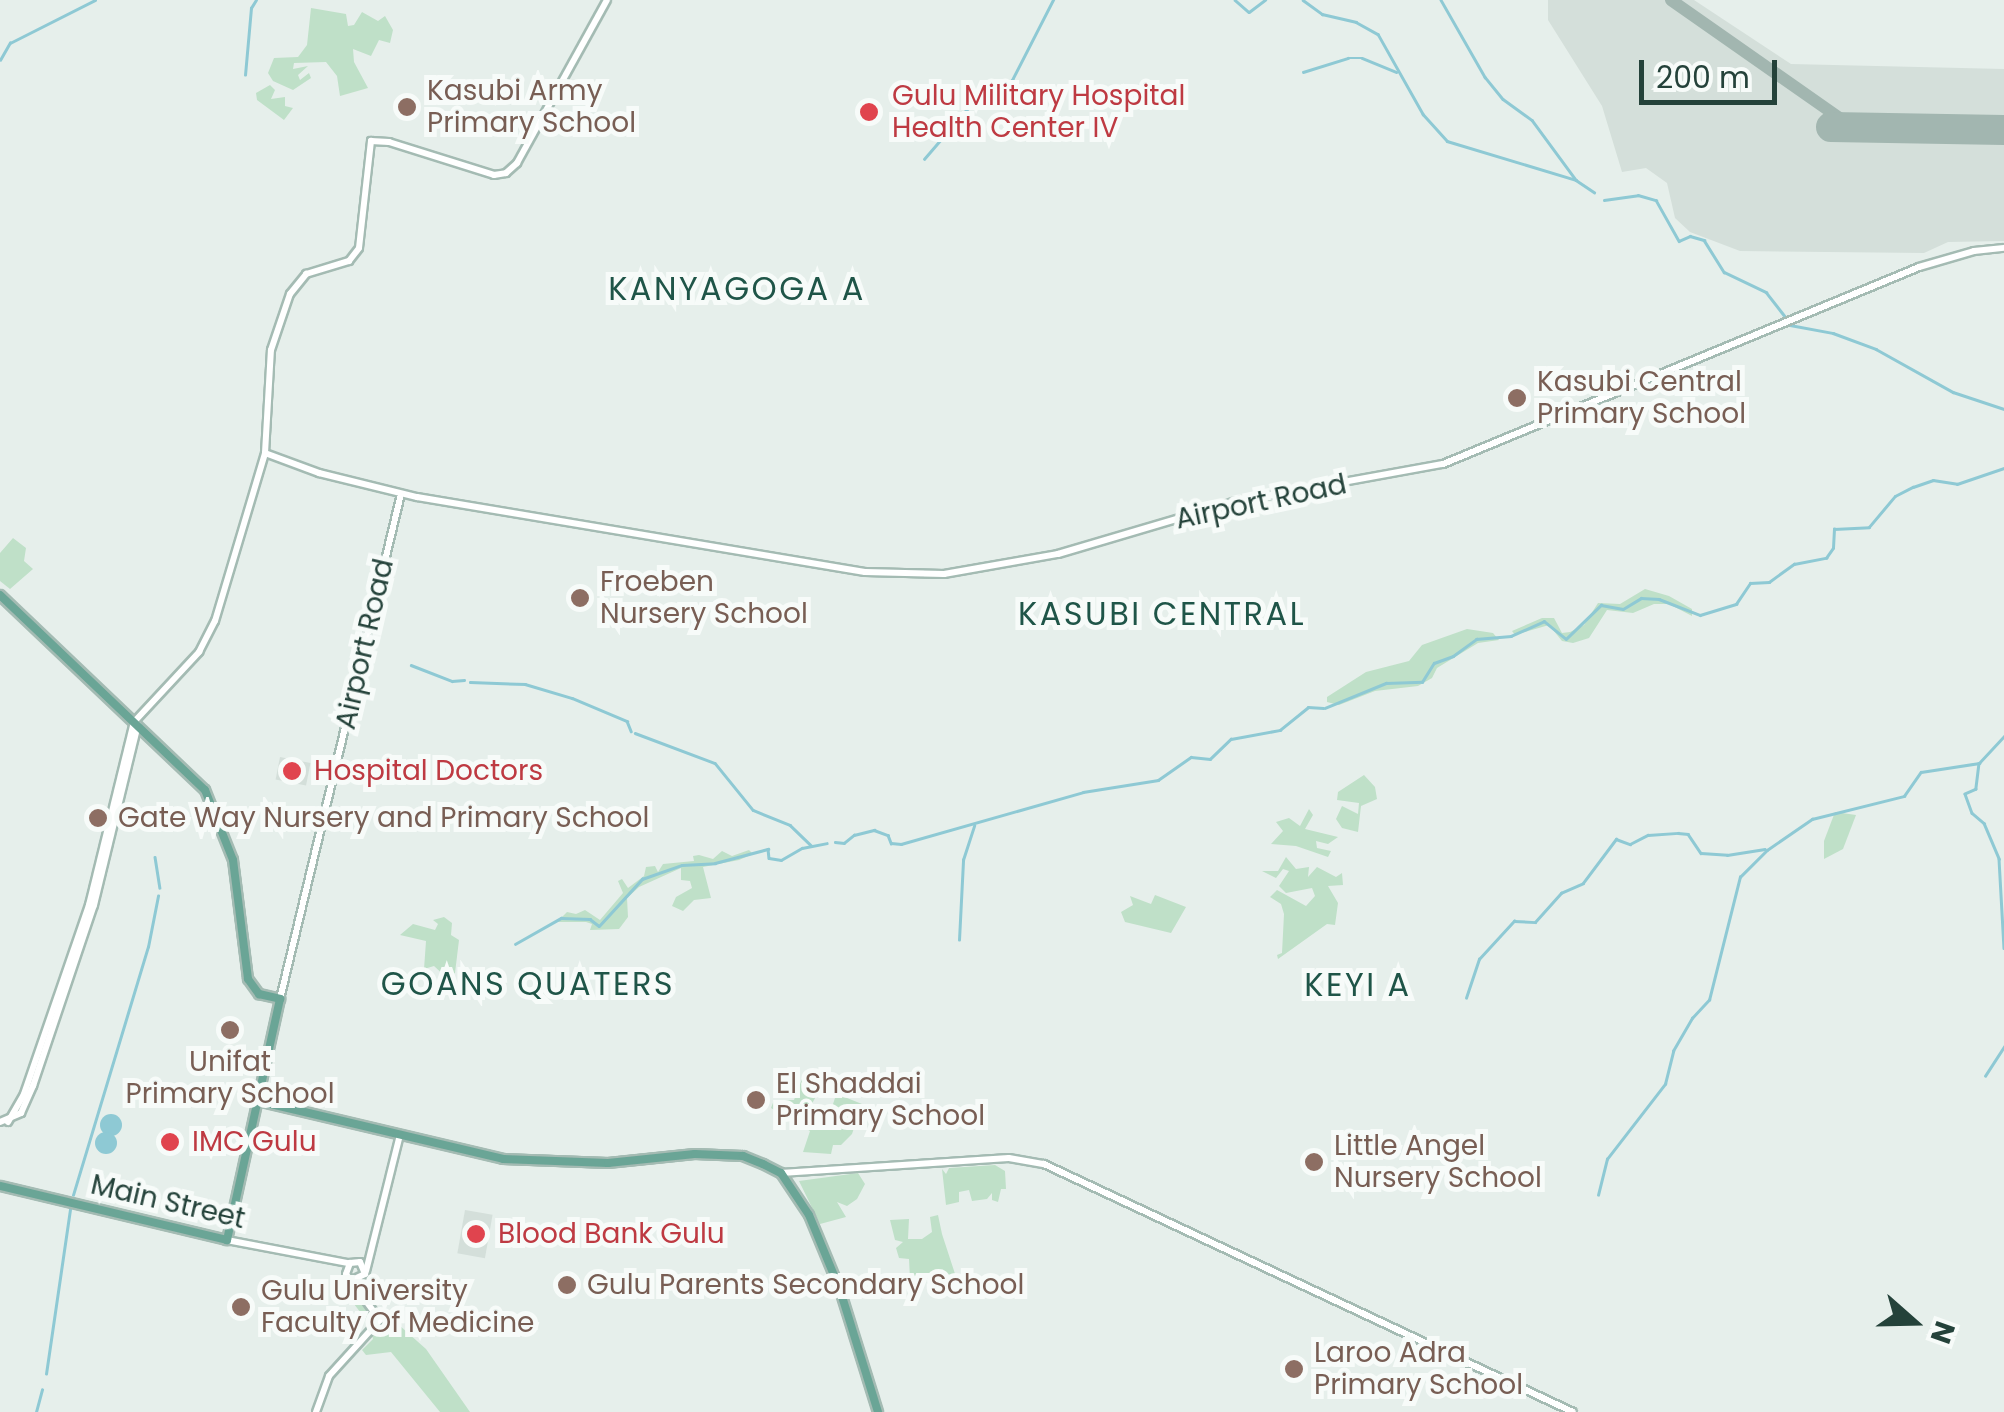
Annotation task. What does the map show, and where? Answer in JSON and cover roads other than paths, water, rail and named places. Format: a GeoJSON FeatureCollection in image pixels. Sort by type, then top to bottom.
{"type":"FeatureCollection","features":[{"type":"Feature","properties":{"kind":"main road"},"geometry":{"type":"LineString","coordinates":[[0,595],[137,722],[200,785],[217,810],[236,877],[248,979],[259,994],[280,999],[227,1240]]}},
{"type":"Feature","properties":{"kind":"main road"},"geometry":{"type":"LineString","coordinates":[[261,1090],[270,1106]]}},
{"type":"Feature","properties":{"kind":"main road"},"geometry":{"type":"LineString","coordinates":[[257,1106],[284,1108],[499,1158],[608,1163],[743,1156],[780,1174],[808,1215],[840,1290],[878,1412]]}},
{"type":"Feature","properties":{"kind":"main road","name":"Main Street"},"geometry":{"type":"LineString","coordinates":[[0,1186],[227,1240]]}},
{"type":"Feature","properties":{"kind":"street"},"geometry":{"type":"LineString","coordinates":[[4,1122],[24,1094],[81,936],[137,722],[209,636],[265,453],[272,344],[290,294],[304,276],[349,261],[360,248],[371,141],[388,142],[494,175],[506,173],[518,163],[607,0]]}},
{"type":"Feature","properties":{"kind":"street","name":"Airport Road"},"geometry":{"type":"LineString","coordinates":[[265,453],[319,473],[402,494],[865,572],[944,574],[1058,554],[1233,502],[1443,464],[1919,267],[1974,251],[2004,248]]}},
{"type":"Feature","properties":{"kind":"street","name":"Airport Road"},"geometry":{"type":"LineString","coordinates":[[280,999],[402,494]]}},
{"type":"Feature","properties":{"kind":"street"},"geometry":{"type":"LineString","coordinates":[[366,1298],[365,1272],[400,1134]]}},
{"type":"Feature","properties":{"kind":"street"},"geometry":{"type":"LineString","coordinates":[[780,1174],[1009,1158],[1044,1164],[1573,1412]]}},
{"type":"Feature","properties":{"kind":"street","name":"Main Street"},"geometry":{"type":"LineString","coordinates":[[227,1240],[326,1262]]}},
{"type":"Feature","properties":{"kind":"street"},"geometry":{"type":"LineString","coordinates":[[350,1278],[352,1262],[373,1245]]}},
{"type":"Feature","properties":{"kind":"street"},"geometry":{"type":"LineString","coordinates":[[326,1262],[360,1262],[365,1272]]}},
{"type":"Feature","properties":{"kind":"street"},"geometry":{"type":"LineString","coordinates":[[316,1412],[329,1376],[380,1320],[350,1278],[326,1262]]}},
{"type":"Feature","properties":{"kind":"street"},"geometry":{"type":"LineString","coordinates":[[350,1278],[365,1272]]}},
{"type":"Feature","properties":{"kind":"water"},"geometry":{"type":"Polygon","coordinates":[[[111,1114],[119,1117],[119,1133],[111,1136],[103,1133],[100,1125],[103,1117],[111,1114]]]}},
{"type":"Feature","properties":{"kind":"water"},"geometry":{"type":"Polygon","coordinates":[[[106,1132],[114,1135],[114,1151],[106,1154],[98,1151],[95,1143],[98,1135],[106,1132]]]}},
{"type":"Feature","properties":{"kind":"waterway"},"geometry":{"type":"LineString","coordinates":[[0,60],[10,43],[95,0]]}},
{"type":"Feature","properties":{"kind":"waterway"},"geometry":{"type":"LineString","coordinates":[[245,75],[251,8],[256,0]]}},
{"type":"Feature","properties":{"kind":"waterway"},"geometry":{"type":"LineString","coordinates":[[924,159],[967,109],[1012,80],[1053,0]]}},
{"type":"Feature","properties":{"kind":"waterway"},"geometry":{"type":"LineString","coordinates":[[1235,0],[1249,12],[1265,0]]}},
{"type":"Feature","properties":{"kind":"waterway"},"geometry":{"type":"LineString","coordinates":[[1303,0],[1322,14],[1356,22],[1378,34],[1423,114],[1447,141],[1576,180],[1594,192]]}},
{"type":"Feature","properties":{"kind":"waterway"},"geometry":{"type":"LineString","coordinates":[[1441,0],[1485,77],[1503,99],[1532,120],[1576,180]]}},
{"type":"Feature","properties":{"kind":"waterway"},"geometry":{"type":"LineString","coordinates":[[1303,72],[1348,58],[1362,58],[1396,72]]}},
{"type":"Feature","properties":{"kind":"waterway"},"geometry":{"type":"LineString","coordinates":[[1604,200],[1638,195],[1656,200],[1679,241],[1690,236],[1704,240],[1724,272],[1766,292],[1785,316]]}},
{"type":"Feature","properties":{"kind":"waterway"},"geometry":{"type":"LineString","coordinates":[[1790,325],[1833,333],[1876,349],[1953,392],[2004,409]]}},
{"type":"Feature","properties":{"kind":"waterway"},"geometry":{"type":"LineString","coordinates":[[1325,708],[1386,683],[1422,682],[1434,663],[1453,656],[1476,639],[1511,636],[1544,621],[1566,639],[1601,605],[1623,609],[1641,598],[1659,599],[1700,615],[1736,604],[1750,583],[1769,582],[1794,564],[1826,558],[1833,548],[1834,529],[1869,527],[1895,496],[1933,480],[1957,484],[2004,468]]}},
{"type":"Feature","properties":{"kind":"waterway"},"geometry":{"type":"LineString","coordinates":[[411,665],[452,681],[464,680]]}},
{"type":"Feature","properties":{"kind":"waterway"},"geometry":{"type":"LineString","coordinates":[[470,682],[525,684],[572,698],[627,721],[631,731]]}},
{"type":"Feature","properties":{"kind":"waterway"},"geometry":{"type":"LineString","coordinates":[[835,842],[844,843],[854,835],[874,830],[888,835],[891,843],[901,844],[1083,792],[1158,780],[1191,757],[1210,759],[1231,739],[1280,730],[1308,707],[1323,708]]}},
{"type":"Feature","properties":{"kind":"waterway"},"geometry":{"type":"LineString","coordinates":[[635,733],[715,763],[753,810],[790,825],[812,846]]}},
{"type":"Feature","properties":{"kind":"waterway"},"geometry":{"type":"LineString","coordinates":[[1598,1195],[1607,1159],[1665,1084],[1673,1051],[1692,1018],[1709,1000],[1740,877],[1767,850],[1812,819],[1904,796],[1921,772],[1979,763],[2004,736]]}},
{"type":"Feature","properties":{"kind":"waterway"},"geometry":{"type":"LineString","coordinates":[[1979,763],[1976,789],[1965,794],[1972,813],[1984,823],[1999,859],[2004,948]]}},
{"type":"Feature","properties":{"kind":"waterway"},"geometry":{"type":"LineString","coordinates":[[959,940],[963,860],[974,826]]}},
{"type":"Feature","properties":{"kind":"waterway"},"geometry":{"type":"LineString","coordinates":[[1466,998],[1479,959],[1514,921],[1535,922],[1561,893],[1583,883],[1616,839],[1630,844],[1648,835],[1678,833],[1688,834],[1701,853],[1727,855],[1765,849]]}},
{"type":"Feature","properties":{"kind":"waterway"},"geometry":{"type":"LineString","coordinates":[[515,944],[561,918],[590,919],[599,926],[642,879],[682,865],[715,863],[768,849],[769,858],[781,860],[802,848],[827,843]]}},
{"type":"Feature","properties":{"kind":"waterway"},"geometry":{"type":"LineString","coordinates":[[155,857],[160,888]]}},
{"type":"Feature","properties":{"kind":"waterway"},"geometry":{"type":"LineString","coordinates":[[73,1195],[148,947],[158,896]]}},
{"type":"Feature","properties":{"kind":"waterway"},"geometry":{"type":"LineString","coordinates":[[1985,1076],[2004,1047]]}},
{"type":"Feature","properties":{"kind":"waterway"},"geometry":{"type":"LineString","coordinates":[[46,1374],[70,1210]]}},
{"type":"Feature","properties":{"kind":"waterway"},"geometry":{"type":"LineString","coordinates":[[36,1412],[42,1390]]}},
{"type":"Feature","properties":{"kind":"place","name":"Kasubi Army Primary School"},"geometry":{"type":"Point","coordinates":[407,107]}},
{"type":"Feature","properties":{"kind":"place","name":"Gulu Military Hospital Health Center IV"},"geometry":{"type":"Point","coordinates":[869,112]}},
{"type":"Feature","properties":{"kind":"place","name":"Kasubi Central Primary School"},"geometry":{"type":"Point","coordinates":[1517,398]}},
{"type":"Feature","properties":{"kind":"place","name":"Froeben Nursery School"},"geometry":{"type":"Point","coordinates":[580,598]}},
{"type":"Feature","properties":{"kind":"place","name":"Hospital Doctors"},"geometry":{"type":"Point","coordinates":[292,771]}},
{"type":"Feature","properties":{"kind":"place","name":"Gate Way Nursery and Primary School"},"geometry":{"type":"Point","coordinates":[98,818]}},
{"type":"Feature","properties":{"kind":"place","name":"Unifat Primary School"},"geometry":{"type":"Point","coordinates":[230,1030]}},
{"type":"Feature","properties":{"kind":"place","name":"El Shaddai Primary School"},"geometry":{"type":"Point","coordinates":[756,1100]}},
{"type":"Feature","properties":{"kind":"place","name":"IMC Gulu"},"geometry":{"type":"Point","coordinates":[170,1142]}},
{"type":"Feature","properties":{"kind":"place","name":"Little Angel Nursery School"},"geometry":{"type":"Point","coordinates":[1314,1162]}},
{"type":"Feature","properties":{"kind":"place","name":"Blood Bank Gulu"},"geometry":{"type":"Point","coordinates":[476,1234]}},
{"type":"Feature","properties":{"kind":"place","name":"Gulu Parents Secondary School"},"geometry":{"type":"Point","coordinates":[567,1285]}},
{"type":"Feature","properties":{"kind":"place","name":"Gulu University Faculty Of Medicine"},"geometry":{"type":"Point","coordinates":[241,1307]}},
{"type":"Feature","properties":{"kind":"place","name":"Laroo Adra Primary School"},"geometry":{"type":"Point","coordinates":[1294,1369]}},
{"type":"Feature","properties":{"kind":"district","name":"KANYAGOGA A"},"geometry":{"type":"Point","coordinates":[737,289]}},
{"type":"Feature","properties":{"kind":"district","name":"KASUBI CENTRAL"},"geometry":{"type":"Point","coordinates":[1162,614]}},
{"type":"Feature","properties":{"kind":"district","name":"GOANS QUATERS"},"geometry":{"type":"Point","coordinates":[528,984]}},
{"type":"Feature","properties":{"kind":"district","name":"KEYI A"},"geometry":{"type":"Point","coordinates":[1358,985]}}]}
